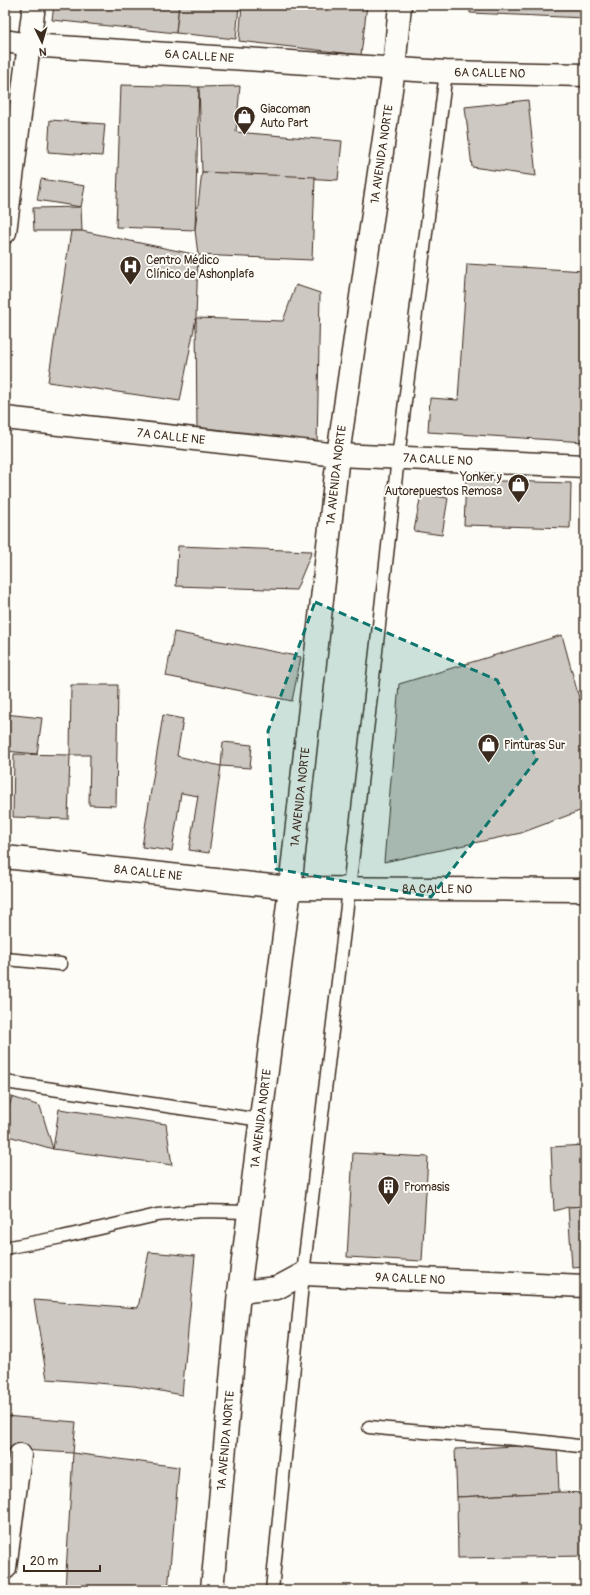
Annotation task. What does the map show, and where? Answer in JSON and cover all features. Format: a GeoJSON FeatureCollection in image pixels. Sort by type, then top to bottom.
{"type":"FeatureCollection","features":[{"type":"Feature","properties":{"kind":"street"},"geometry":{"type":"LineString","coordinates":[[5,232],[34,5]]}},
{"type":"Feature","properties":{"kind":"street","name":"1A AVENIDA NORTE"},"geometry":{"type":"LineString","coordinates":[[212,1590],[239,1292],[290,888],[338,456],[394,69],[400,5]]}},
{"type":"Feature","properties":{"kind":"street","name":"6A CALLE NE"},"geometry":{"type":"LineString","coordinates":[[5,41],[29,45],[394,69]]}},
{"type":"Feature","properties":{"kind":"street","name":"6A CALLE NO"},"geometry":{"type":"LineString","coordinates":[[394,69],[446,72],[585,75]]}},
{"type":"Feature","properties":{"kind":"street","name":"7A CALLE NE"},"geometry":{"type":"LineString","coordinates":[[5,418],[338,456]]}},
{"type":"Feature","properties":{"kind":"street","name":"7A CALLE NO"},"geometry":{"type":"LineString","coordinates":[[338,456],[585,466]]}},
{"type":"Feature","properties":{"kind":"street","name":"8A CALLE NE"},"geometry":{"type":"LineString","coordinates":[[5,857],[290,888]]}},
{"type":"Feature","properties":{"kind":"street","name":"8A CALLE NO"},"geometry":{"type":"LineString","coordinates":[[290,888],[585,890]]}},
{"type":"Feature","properties":{"kind":"street"},"geometry":{"type":"LineString","coordinates":[[239,1292],[277,1288],[303,1274]]}},
{"type":"Feature","properties":{"kind":"street","name":"9A CALLE NO"},"geometry":{"type":"LineString","coordinates":[[303,1274],[585,1286]]}},
{"type":"Feature","properties":{"kind":"street"},"geometry":{"type":"LineString","coordinates":[[5,1568],[20,1455]]}},
{"type":"Feature","properties":{"kind":"lane"},"geometry":{"type":"LineString","coordinates":[[272,1590],[303,1274],[398,458],[446,72]]}},
{"type":"Feature","properties":{"kind":"lane"},"geometry":{"type":"LineString","coordinates":[[5,959],[62,964]]}},
{"type":"Feature","properties":{"kind":"lane"},"geometry":{"type":"LineString","coordinates":[[5,1082],[261,1120]]}},
{"type":"Feature","properties":{"kind":"lane"},"geometry":{"type":"LineString","coordinates":[[5,1248],[62,1237],[157,1215],[202,1211],[250,1212]]}},
{"type":"Feature","properties":{"kind":"lane"},"geometry":{"type":"LineString","coordinates":[[369,1427],[420,1433],[509,1437],[585,1447]]}},
{"type":"Feature","properties":{"kind":"highlighted area"},"geometry":{"type":"Polygon","coordinates":[[[315,602],[497,680],[537,759],[431,897],[276,869],[268,731],[315,602]]]}},
{"type":"Feature","properties":{"kind":"building"},"geometry":{"type":"Polygon","coordinates":[[[54,5],[179,5],[176,33],[52,20],[54,5]]]}},
{"type":"Feature","properties":{"kind":"building"},"geometry":{"type":"Polygon","coordinates":[[[179,5],[239,5],[236,39],[176,33],[179,5]]]}},
{"type":"Feature","properties":{"kind":"building"},"geometry":{"type":"Polygon","coordinates":[[[242,5],[367,5],[361,55],[239,41],[242,5]]]}},
{"type":"Feature","properties":{"kind":"building"},"geometry":{"type":"Polygon","coordinates":[[[470,5],[585,5],[585,18],[470,13],[470,5]]]}},
{"type":"Feature","properties":{"kind":"building"},"geometry":{"type":"Polygon","coordinates":[[[121,85],[199,87],[195,230],[116,227],[121,85]]]}},
{"type":"Feature","properties":{"kind":"building","name":"Giacoman Auto Part"},"geometry":{"type":"Polygon","coordinates":[[[240,86],[236,132],[342,141],[338,180],[202,172],[199,87],[240,86]]]}},
{"type":"Feature","properties":{"kind":"building"},"geometry":{"type":"Polygon","coordinates":[[[528,100],[536,176],[472,167],[465,107],[528,100]]]}},
{"type":"Feature","properties":{"kind":"building"},"geometry":{"type":"Polygon","coordinates":[[[50,120],[105,124],[102,156],[48,152],[50,120]]]}},
{"type":"Feature","properties":{"kind":"building"},"geometry":{"type":"Polygon","coordinates":[[[202,172],[315,177],[312,260],[198,255],[195,230],[202,172]]]}},
{"type":"Feature","properties":{"kind":"building"},"geometry":{"type":"Polygon","coordinates":[[[41,179],[85,186],[81,207],[37,200],[41,179]]]}},
{"type":"Feature","properties":{"kind":"building"},"geometry":{"type":"Polygon","coordinates":[[[81,207],[82,231],[34,231],[33,208],[81,207]]]}},
{"type":"Feature","properties":{"kind":"building","name":"Centro Médico Clínico de Ashonplafa"},"geometry":{"type":"Polygon","coordinates":[[[71,231],[82,231],[198,255],[196,318],[180,401],[48,382],[71,231]]]}},
{"type":"Feature","properties":{"kind":"building"},"geometry":{"type":"Polygon","coordinates":[[[467,264],[585,271],[585,442],[428,432],[430,398],[458,400],[467,264]]]}},
{"type":"Feature","properties":{"kind":"building"},"geometry":{"type":"Polygon","coordinates":[[[296,285],[320,293],[317,446],[197,432],[196,318],[283,321],[296,285]]]}},
{"type":"Feature","properties":{"kind":"building","name":"Yonker y Autorepuestos Remosa"},"geometry":{"type":"Polygon","coordinates":[[[466,480],[571,483],[570,528],[464,525],[466,480]]]}},
{"type":"Feature","properties":{"kind":"building"},"geometry":{"type":"Polygon","coordinates":[[[421,494],[448,498],[442,535],[414,531],[421,494]]]}},
{"type":"Feature","properties":{"kind":"building"},"geometry":{"type":"Polygon","coordinates":[[[178,546],[312,551],[296,590],[176,586],[178,546]]]}},
{"type":"Feature","properties":{"kind":"building"},"geometry":{"type":"Polygon","coordinates":[[[174,632],[301,657],[292,701],[166,676],[174,632]]]}},
{"type":"Feature","properties":{"kind":"building","name":"Pinturas Sur"},"geometry":{"type":"Polygon","coordinates":[[[562,635],[585,720],[585,809],[521,833],[384,862],[399,684],[562,635]]]}},
{"type":"Feature","properties":{"kind":"building"},"geometry":{"type":"Polygon","coordinates":[[[71,685],[118,685],[116,806],[89,805],[90,755],[70,755],[71,685]]]}},
{"type":"Feature","properties":{"kind":"building"},"geometry":{"type":"Polygon","coordinates":[[[5,714],[42,718],[37,754],[5,751],[5,714]]]}},
{"type":"Feature","properties":{"kind":"building"},"geometry":{"type":"Polygon","coordinates":[[[163,715],[183,719],[177,756],[221,766],[209,853],[189,850],[198,796],[181,793],[172,851],[142,847],[163,715]]]}},
{"type":"Feature","properties":{"kind":"building"},"geometry":{"type":"Polygon","coordinates":[[[223,742],[252,745],[250,768],[221,766],[223,742]]]}},
{"type":"Feature","properties":{"kind":"building"},"geometry":{"type":"Polygon","coordinates":[[[14,754],[70,755],[68,819],[13,817],[14,754]]]}},
{"type":"Feature","properties":{"kind":"building"},"geometry":{"type":"Polygon","coordinates":[[[12,1097],[40,1106],[53,1149],[5,1135],[5,1120],[12,1097]]]}},
{"type":"Feature","properties":{"kind":"building"},"geometry":{"type":"Polygon","coordinates":[[[59,1109],[166,1124],[172,1165],[53,1149],[59,1109]]]}},
{"type":"Feature","properties":{"kind":"building"},"geometry":{"type":"Polygon","coordinates":[[[585,1145],[585,1206],[568,1207],[554,1211],[551,1147],[585,1145]]]}},
{"type":"Feature","properties":{"kind":"building","name":"Promasis"},"geometry":{"type":"Polygon","coordinates":[[[353,1153],[428,1157],[422,1261],[347,1257],[353,1153]]]}},
{"type":"Feature","properties":{"kind":"building"},"geometry":{"type":"Polygon","coordinates":[[[585,1206],[585,1266],[572,1267],[568,1207],[585,1206]]]}},
{"type":"Feature","properties":{"kind":"building"},"geometry":{"type":"Polygon","coordinates":[[[149,1252],[195,1256],[182,1395],[134,1386],[47,1379],[34,1300],[138,1308],[149,1252]]]}},
{"type":"Feature","properties":{"kind":"building"},"geometry":{"type":"Polygon","coordinates":[[[5,1416],[76,1422],[73,1453],[5,1449],[5,1416]]]}},
{"type":"Feature","properties":{"kind":"building"},"geometry":{"type":"Polygon","coordinates":[[[557,1444],[559,1492],[457,1497],[455,1449],[557,1444]]]}},
{"type":"Feature","properties":{"kind":"building"},"geometry":{"type":"Polygon","coordinates":[[[73,1453],[179,1467],[168,1590],[65,1590],[73,1453]]]}},
{"type":"Feature","properties":{"kind":"building"},"geometry":{"type":"Polygon","coordinates":[[[559,1492],[585,1493],[585,1556],[458,1558],[457,1497],[559,1492]]]}},
{"type":"Feature","properties":{"kind":"place","name":"Giacoman Auto Part"},"geometry":{"type":"Point","coordinates":[245,136]}},
{"type":"Feature","properties":{"kind":"place","name":"Centro Médico Clínico de Ashonplafa"},"geometry":{"type":"Point","coordinates":[130,286]}},
{"type":"Feature","properties":{"kind":"place","name":"Yonker y Autorepuestos Remosa"},"geometry":{"type":"Point","coordinates":[518,504]}},
{"type":"Feature","properties":{"kind":"place","name":"Pinturas Sur"},"geometry":{"type":"Point","coordinates":[489,764]}},
{"type":"Feature","properties":{"kind":"place","name":"Promasis"},"geometry":{"type":"Point","coordinates":[388,1206]}}]}
